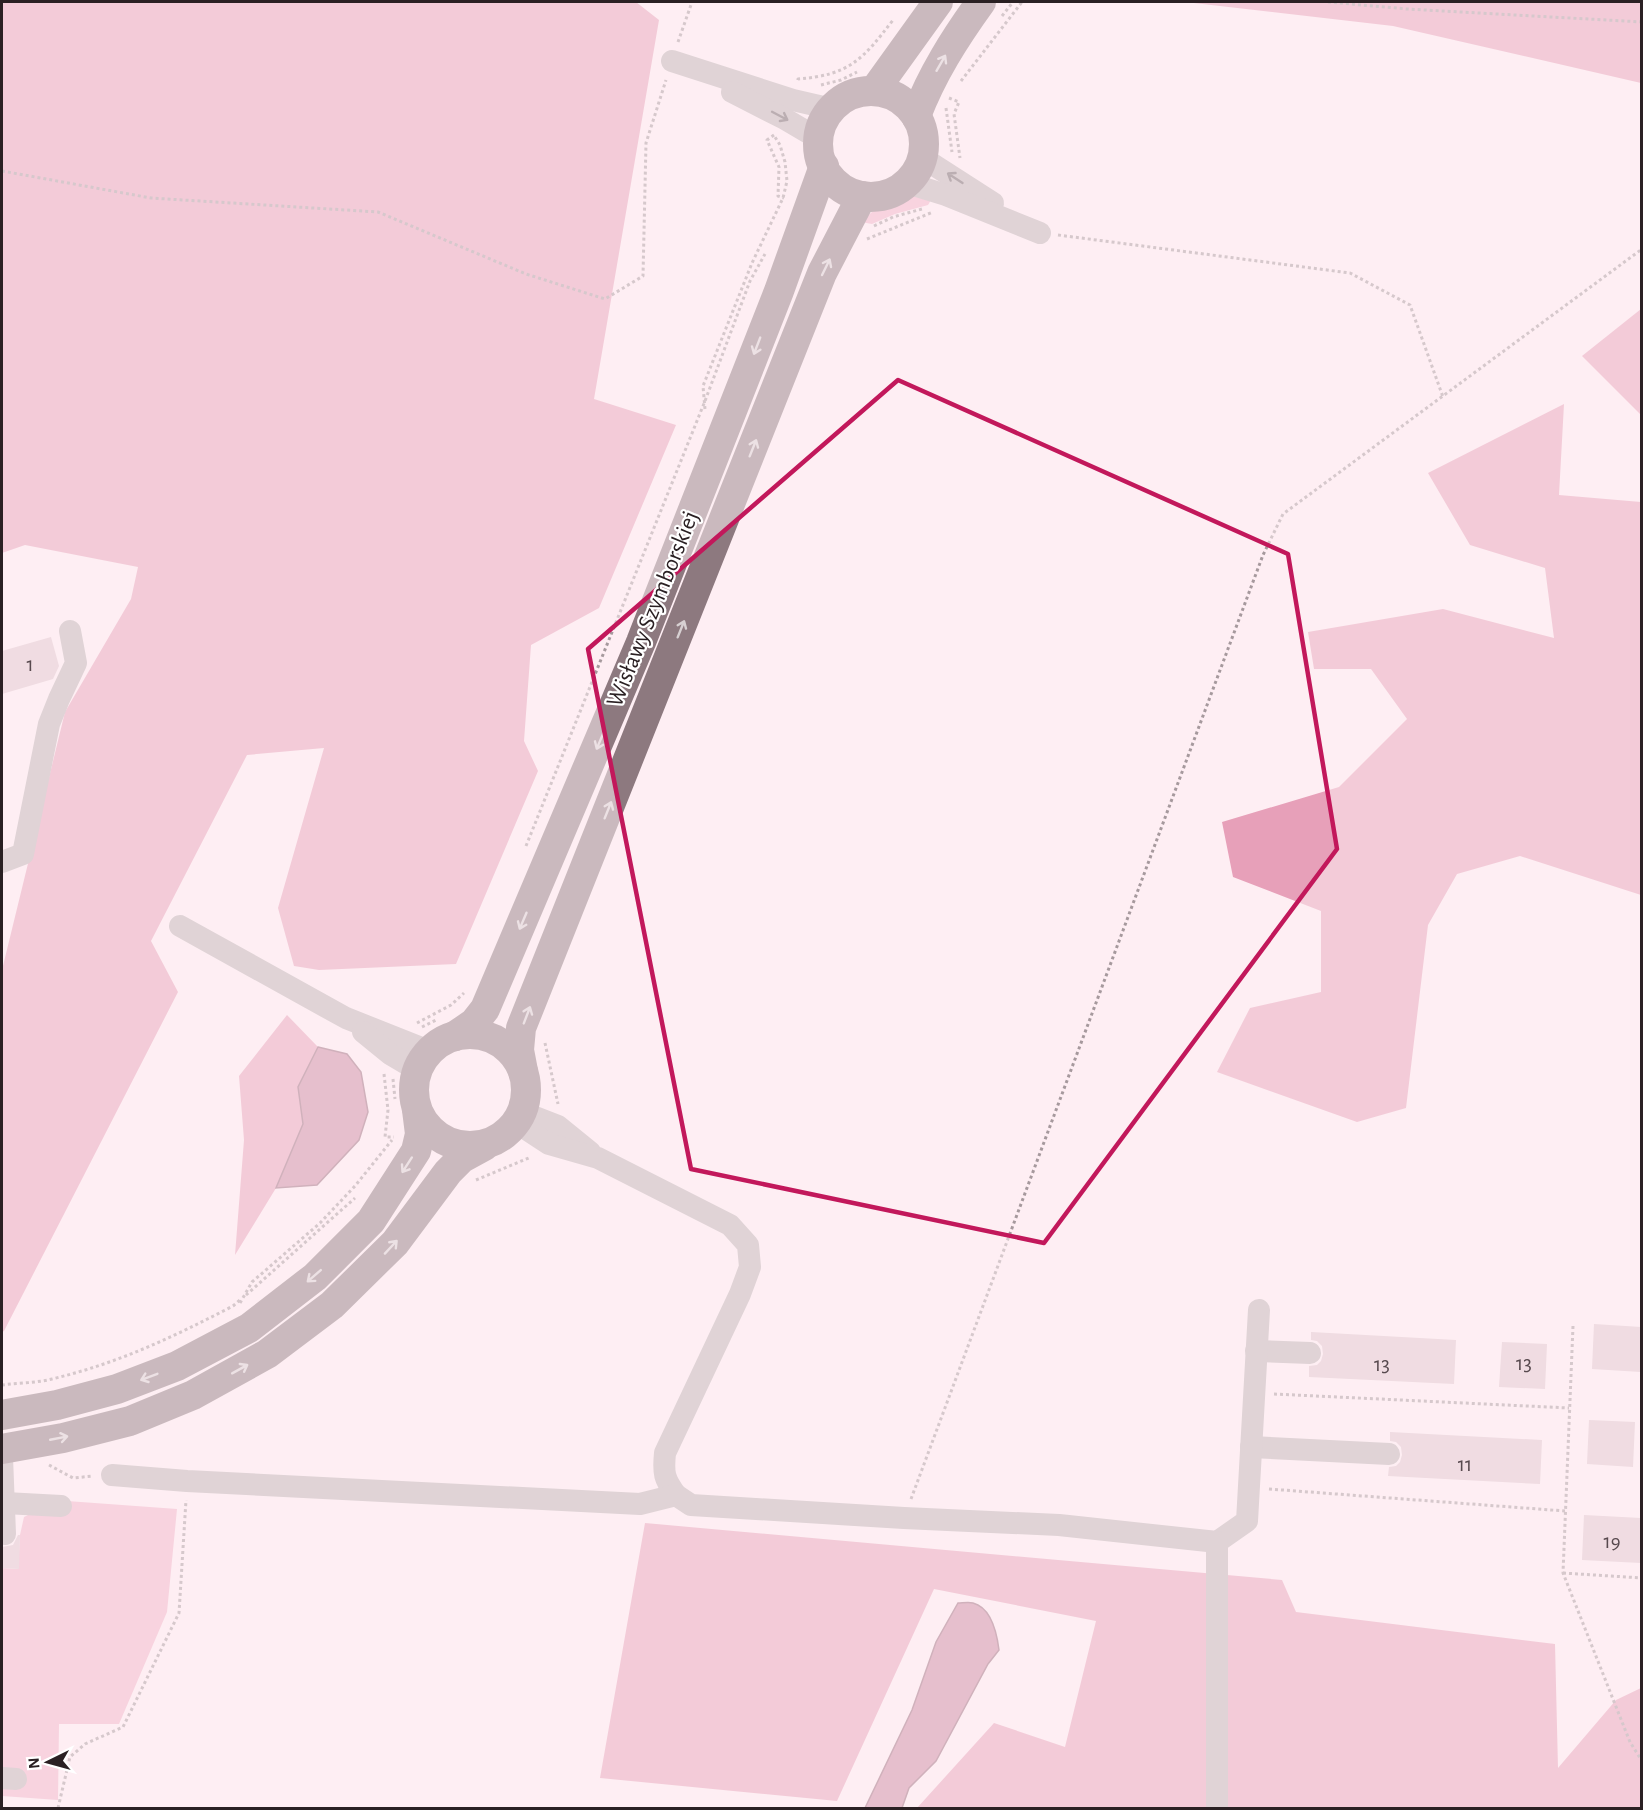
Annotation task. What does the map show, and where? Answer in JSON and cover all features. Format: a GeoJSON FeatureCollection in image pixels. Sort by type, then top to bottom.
{"type":"FeatureCollection","features":[{"type":"Feature","properties":{"kind":"main road"},"geometry":{"type":"LineString","coordinates":[[869,79],[884,92],[903,101],[916,116],[922,129],[924,144],[922,158],[916,172],[907,183],[894,192],[878,197],[850,193],[830,177],[821,153],[825,97],[843,99],[858,93],[869,79],[938,2]]}},
{"type":"Feature","properties":{"kind":"main road"},"geometry":{"type":"LineString","coordinates":[[916,116],[927,87],[957,35],[991,10]]}},
{"type":"Feature","properties":{"kind":"main road","name":"Wisławy Szymborskiej"},"geometry":{"type":"LineString","coordinates":[[450,1026],[474,1023],[485,1009],[561,834],[646,632],[779,291],[821,153]]}},
{"type":"Feature","properties":{"kind":"main road","name":"Wisławy Szymborskiej"},"geometry":{"type":"LineString","coordinates":[[524,1071],[519,1050],[521,1028],[525,1017],[822,273],[862,196]]}},
{"type":"Feature","properties":{"kind":"main road"},"geometry":{"type":"LineString","coordinates":[[2,1415],[57,1406],[117,1389],[177,1366],[249,1328],[315,1277],[371,1221],[416,1151],[420,1134],[414,1090],[420,1051],[446,1039],[450,1026],[496,1040],[513,1053],[524,1071],[526,1085],[526,1099],[520,1117],[500,1139],[462,1158],[448,1172],[395,1243],[332,1305],[267,1354],[193,1395],[130,1421],[63,1438],[2,1449]]}},
{"type":"Feature","properties":{"kind":"main road"},"geometry":{"type":"LineString","coordinates":[[417,1110],[428,1128],[444,1140],[463,1147],[483,1146]]}},
{"type":"Feature","properties":{"kind":"street"},"geometry":{"type":"LineString","coordinates":[[672,61],[793,100],[825,97]]}},
{"type":"Feature","properties":{"kind":"street"},"geometry":{"type":"LineString","coordinates":[[672,61],[785,118],[821,153]]}},
{"type":"Feature","properties":{"kind":"street"},"geometry":{"type":"LineString","coordinates":[[922,158],[1040,233]]}},
{"type":"Feature","properties":{"kind":"street"},"geometry":{"type":"LineString","coordinates":[[907,183],[946,195],[1040,233]]}},
{"type":"Feature","properties":{"kind":"street"},"geometry":{"type":"LineString","coordinates":[[2,862],[23,854],[49,724],[76,663],[70,631]]}},
{"type":"Feature","properties":{"kind":"street"},"geometry":{"type":"LineString","coordinates":[[180,926],[346,1018],[420,1051]]}},
{"type":"Feature","properties":{"kind":"street"},"geometry":{"type":"LineString","coordinates":[[520,1117],[549,1144],[598,1158],[730,1225],[748,1245],[750,1267],[743,1285],[665,1454],[663,1473],[668,1484],[676,1496],[691,1505],[1059,1525],[1217,1542],[1247,1521],[1258,1310]]}},
{"type":"Feature","properties":{"kind":"street"},"geometry":{"type":"LineString","coordinates":[[1256,1351],[1310,1353]]}},
{"type":"Feature","properties":{"kind":"street"},"geometry":{"type":"LineString","coordinates":[[1251,1447],[1389,1454]]}},
{"type":"Feature","properties":{"kind":"street"},"geometry":{"type":"LineString","coordinates":[[2,1457],[6,1534]]}},
{"type":"Feature","properties":{"kind":"street"},"geometry":{"type":"LineString","coordinates":[[112,1475],[187,1481],[640,1504],[676,1496]]}},
{"type":"Feature","properties":{"kind":"street"},"geometry":{"type":"LineString","coordinates":[[5,1503],[61,1506]]}},
{"type":"Feature","properties":{"kind":"street"},"geometry":{"type":"LineString","coordinates":[[1217,1542],[1217,1809]]}},
{"type":"Feature","properties":{"kind":"path"},"geometry":{"type":"LineString","coordinates":[[2,171],[151,198],[378,212],[526,274],[605,299],[643,276],[646,143],[692,2]]}},
{"type":"Feature","properties":{"kind":"path"},"geometry":{"type":"LineString","coordinates":[[991,10],[1013,2]]}},
{"type":"Feature","properties":{"kind":"path"},"geometry":{"type":"LineString","coordinates":[[958,84],[1022,2]]}},
{"type":"Feature","properties":{"kind":"path"},"geometry":{"type":"LineString","coordinates":[[1328,2],[1407,9],[1641,22]]}},
{"type":"Feature","properties":{"kind":"path"},"geometry":{"type":"LineString","coordinates":[[798,79],[822,77],[839,72],[857,61],[872,47],[899,12]]}},
{"type":"Feature","properties":{"kind":"path"},"geometry":{"type":"LineString","coordinates":[[825,97],[841,80],[869,79]]}},
{"type":"Feature","properties":{"kind":"path"},"geometry":{"type":"LineString","coordinates":[[949,89],[946,97],[953,157]]}},
{"type":"Feature","properties":{"kind":"path"},"geometry":{"type":"LineString","coordinates":[[946,97],[954,93]]}},
{"type":"Feature","properties":{"kind":"path"},"geometry":{"type":"LineString","coordinates":[[946,97],[959,102],[954,114],[960,162]]}},
{"type":"Feature","properties":{"kind":"path"},"geometry":{"type":"LineString","coordinates":[[705,411],[704,386],[726,325],[783,198],[786,181],[785,162],[774,136],[767,140],[779,168],[778,196],[783,198],[785,206]]}},
{"type":"Feature","properties":{"kind":"path"},"geometry":{"type":"LineString","coordinates":[[868,229],[893,217],[928,207]]}},
{"type":"Feature","properties":{"kind":"path"},"geometry":{"type":"LineString","coordinates":[[871,237],[934,212]]}},
{"type":"Feature","properties":{"kind":"path"},"geometry":{"type":"LineString","coordinates":[[1040,233],[1350,273],[1410,305],[1443,397]]}},
{"type":"Feature","properties":{"kind":"path"},"geometry":{"type":"LineString","coordinates":[[904,1518],[1268,545],[1283,514],[1641,249]]}},
{"type":"Feature","properties":{"kind":"path"},"geometry":{"type":"LineString","coordinates":[[523,853],[705,401],[750,281],[765,254]]}},
{"type":"Feature","properties":{"kind":"path"},"geometry":{"type":"LineString","coordinates":[[412,1026],[451,1005],[464,993],[468,984]]}},
{"type":"Feature","properties":{"kind":"path"},"geometry":{"type":"LineString","coordinates":[[420,1051],[450,1026]]}},
{"type":"Feature","properties":{"kind":"path"},"geometry":{"type":"LineString","coordinates":[[382,1066],[388,1110],[386,1137],[394,1137]]}},
{"type":"Feature","properties":{"kind":"path"},"geometry":{"type":"LineString","coordinates":[[394,1137],[394,1144]]}},
{"type":"Feature","properties":{"kind":"path"},"geometry":{"type":"LineString","coordinates":[[233,1314],[252,1282],[320,1223],[355,1186],[394,1137]]}},
{"type":"Feature","properties":{"kind":"path"},"geometry":{"type":"LineString","coordinates":[[2,1385],[50,1379],[106,1364],[166,1341],[233,1306],[357,1195]]}},
{"type":"Feature","properties":{"kind":"path"},"geometry":{"type":"LineString","coordinates":[[1574,1326],[1563,1572],[1629,1742],[1641,1761]]}},
{"type":"Feature","properties":{"kind":"path"},"geometry":{"type":"LineString","coordinates":[[1254,1393],[1569,1408]]}},
{"type":"Feature","properties":{"kind":"path"},"geometry":{"type":"LineString","coordinates":[[47,1465],[73,1478],[112,1475]]}},
{"type":"Feature","properties":{"kind":"path"},"geometry":{"type":"LineString","coordinates":[[58,1809],[70,1757],[85,1744],[123,1727],[179,1613],[187,1481]]}},
{"type":"Feature","properties":{"kind":"path"},"geometry":{"type":"LineString","coordinates":[[1249,1488],[1565,1511]]}},
{"type":"Feature","properties":{"kind":"path"},"geometry":{"type":"LineString","coordinates":[[1563,1572],[1641,1578]]}},
{"type":"Feature","properties":{"kind":"highlighted area"},"geometry":{"type":"Polygon","coordinates":[[[898,380],[1288,554],[1337,849],[1044,1243],[691,1169],[588,649],[898,380]]]}},
{"type":"Feature","properties":{"kind":"shaded area"},"geometry":{"type":"Polygon","coordinates":[[[2,2],[636,2],[659,20],[594,399],[676,425],[599,608],[531,645],[524,741],[538,771],[456,964],[319,970],[294,966],[278,908],[324,748],[247,755],[151,941],[178,992],[2,1332],[2,970],[65,712],[131,599],[138,567],[25,545],[2,553],[2,2]]]}},
{"type":"Feature","properties":{"kind":"shaded area"},"geometry":{"type":"Polygon","coordinates":[[[1185,2],[1641,2],[1641,83],[1393,26],[1185,2]]]}},
{"type":"Feature","properties":{"kind":"shaded area"},"geometry":{"type":"Polygon","coordinates":[[[904,196],[921,196],[931,200],[928,205],[895,214],[872,224],[861,222],[872,212],[904,196]]]}},
{"type":"Feature","properties":{"kind":"shaded area"},"geometry":{"type":"Polygon","coordinates":[[[1641,309],[1641,415],[1582,356],[1641,309]]]}},
{"type":"Feature","properties":{"kind":"shaded area"},"geometry":{"type":"Polygon","coordinates":[[[1564,404],[1559,495],[1641,502],[1641,895],[1520,856],[1457,874],[1428,925],[1406,1108],[1357,1122],[1217,1072],[1250,1008],[1321,992],[1321,911],[1233,877],[1222,822],[1339,787],[1407,719],[1371,669],[1314,669],[1308,632],[1443,609],[1554,638],[1545,568],[1470,545],[1428,473],[1564,404]]]}},
{"type":"Feature","properties":{"kind":"shaded area"},"geometry":{"type":"Polygon","coordinates":[[[287,1015],[318,1047],[298,1087],[303,1124],[276,1188],[235,1255],[244,1140],[239,1076],[287,1015]]]}},
{"type":"Feature","properties":{"kind":"shaded area"},"geometry":{"type":"Polygon","coordinates":[[[318,1047],[347,1054],[361,1072],[368,1112],[359,1140],[317,1185],[276,1188],[303,1124],[298,1087],[318,1047]]]}},
{"type":"Feature","properties":{"kind":"shaded area"},"geometry":{"type":"Polygon","coordinates":[[[67,1501],[177,1509],[167,1612],[119,1724],[59,1724],[58,1800],[2,1796],[2,1568],[18,1569],[20,1535],[24,1517],[67,1501]]]}},
{"type":"Feature","properties":{"kind":"shaded area"},"geometry":{"type":"Polygon","coordinates":[[[645,1523],[1282,1580],[1296,1612],[1555,1644],[1558,1768],[1616,1700],[1641,1688],[1641,1808],[917,1808],[994,1723],[1065,1747],[1096,1621],[934,1589],[837,1801],[600,1778],[645,1523]]]}},
{"type":"Feature","properties":{"kind":"shaded area"},"geometry":{"type":"Polygon","coordinates":[[[958,1603],[973,1603],[985,1610],[995,1629],[999,1650],[988,1664],[936,1761],[909,1788],[902,1808],[865,1808],[912,1710],[936,1642],[958,1603]]]}},
{"type":"Feature","properties":{"kind":"building"},"geometry":{"type":"Polygon","coordinates":[[[51,637],[59,666],[53,679],[2,694],[2,651],[51,637]]]}},
{"type":"Feature","properties":{"kind":"building"},"geometry":{"type":"Polygon","coordinates":[[[1594,1324],[1641,1327],[1641,1372],[1592,1369],[1594,1324]]]}},
{"type":"Feature","properties":{"kind":"building"},"geometry":{"type":"Polygon","coordinates":[[[1311,1332],[1456,1340],[1454,1384],[1309,1377],[1309,1366],[1317,1365],[1323,1354],[1322,1346],[1317,1341],[1311,1340],[1311,1332]]]}},
{"type":"Feature","properties":{"kind":"building"},"geometry":{"type":"Polygon","coordinates":[[[1502,1342],[1547,1344],[1545,1389],[1499,1387],[1502,1342]]]}},
{"type":"Feature","properties":{"kind":"building"},"geometry":{"type":"Polygon","coordinates":[[[1589,1420],[1635,1422],[1633,1467],[1587,1464],[1589,1420]]]}},
{"type":"Feature","properties":{"kind":"building"},"geometry":{"type":"Polygon","coordinates":[[[1390,1432],[1542,1440],[1540,1484],[1388,1476],[1389,1467],[1396,1466],[1402,1455],[1401,1447],[1396,1442],[1390,1441],[1390,1432]]]}},
{"type":"Feature","properties":{"kind":"building"},"geometry":{"type":"Polygon","coordinates":[[[1584,1515],[1641,1518],[1641,1563],[1582,1560],[1584,1515]]]}},
{"type":"Feature","properties":{"kind":"building"},"geometry":{"type":"Polygon","coordinates":[[[20,1535],[19,1569],[2,1568],[2,1547],[13,1545],[20,1535]]]}}]}
